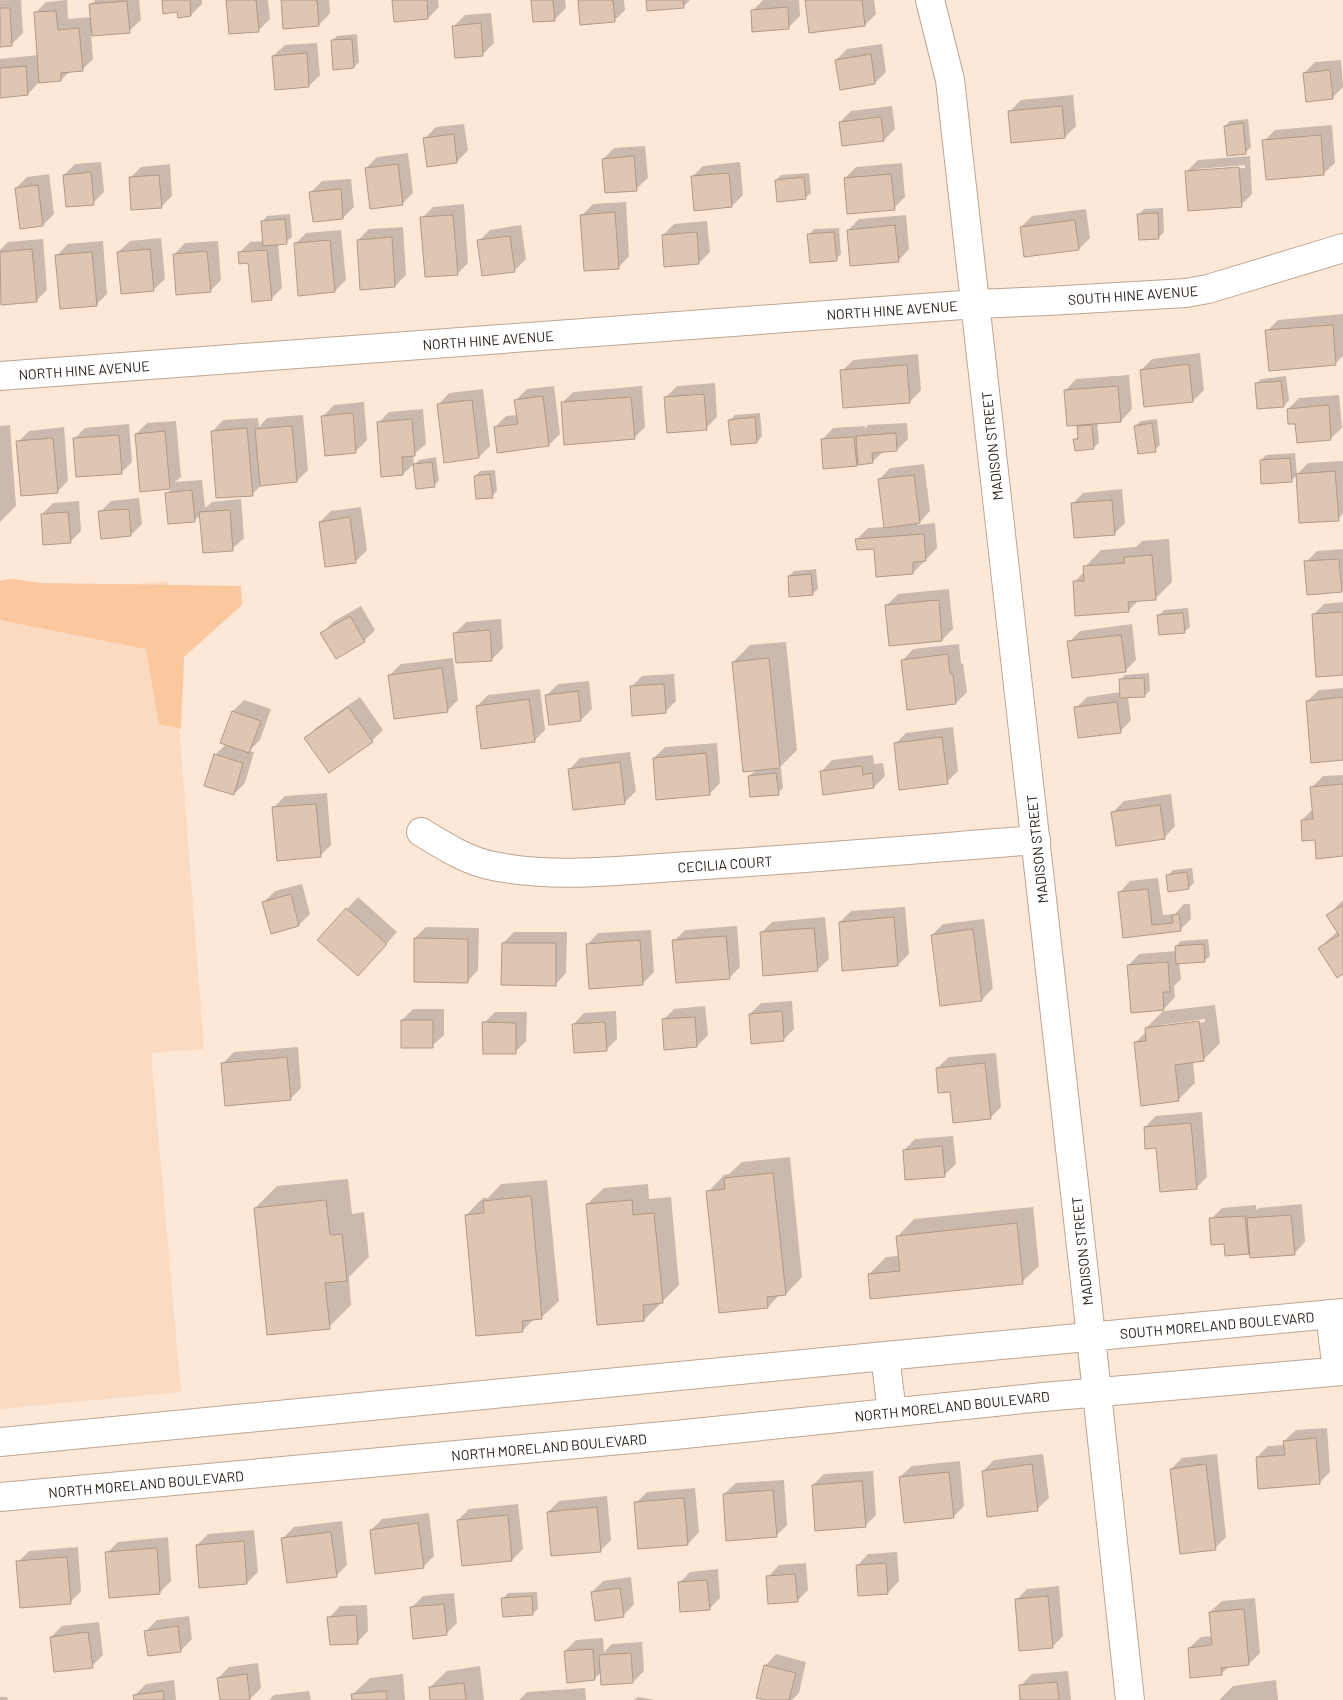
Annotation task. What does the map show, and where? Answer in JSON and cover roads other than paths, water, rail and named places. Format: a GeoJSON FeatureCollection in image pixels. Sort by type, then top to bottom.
{"type":"FeatureCollection","features":[{"type":"Feature","properties":{"kind":"street","name":"MADISON STREET"},"geometry":{"type":"LineString","coordinates":[[930,0],[950,80],[1098,1392],[1130,1700]]}},
{"type":"Feature","properties":{"kind":"street","name":"SOUTH HINE AVENUE"},"geometry":{"type":"LineString","coordinates":[[976,304],[1186,293],[1208,289],[1343,248]]}},
{"type":"Feature","properties":{"kind":"street","name":"NORTH HINE AVENUE"},"geometry":{"type":"LineString","coordinates":[[0,376],[976,304]]}},
{"type":"Feature","properties":{"kind":"street","name":"CECILIA COURT"},"geometry":{"type":"LineString","coordinates":[[421,832],[468,858],[492,866],[530,871],[575,873],[758,862],[1036,840]]}},
{"type":"Feature","properties":{"kind":"street","name":"SOUTH MORELAND BOULEVARD"},"geometry":{"type":"LineString","coordinates":[[1091,1337],[1336,1314]]}},
{"type":"Feature","properties":{"kind":"street"},"geometry":{"type":"LineString","coordinates":[[1098,1392],[1340,1371],[1336,1314]]}},
{"type":"Feature","properties":{"kind":"street"},"geometry":{"type":"LineString","coordinates":[[0,1442],[1091,1337]]}},
{"type":"Feature","properties":{"kind":"street"},"geometry":{"type":"LineString","coordinates":[[885,1356],[892,1412]]}},
{"type":"Feature","properties":{"kind":"street","name":"NORTH MORELAND BOULEVARD"},"geometry":{"type":"LineString","coordinates":[[0,1497],[675,1436],[1098,1392]]}}]}
